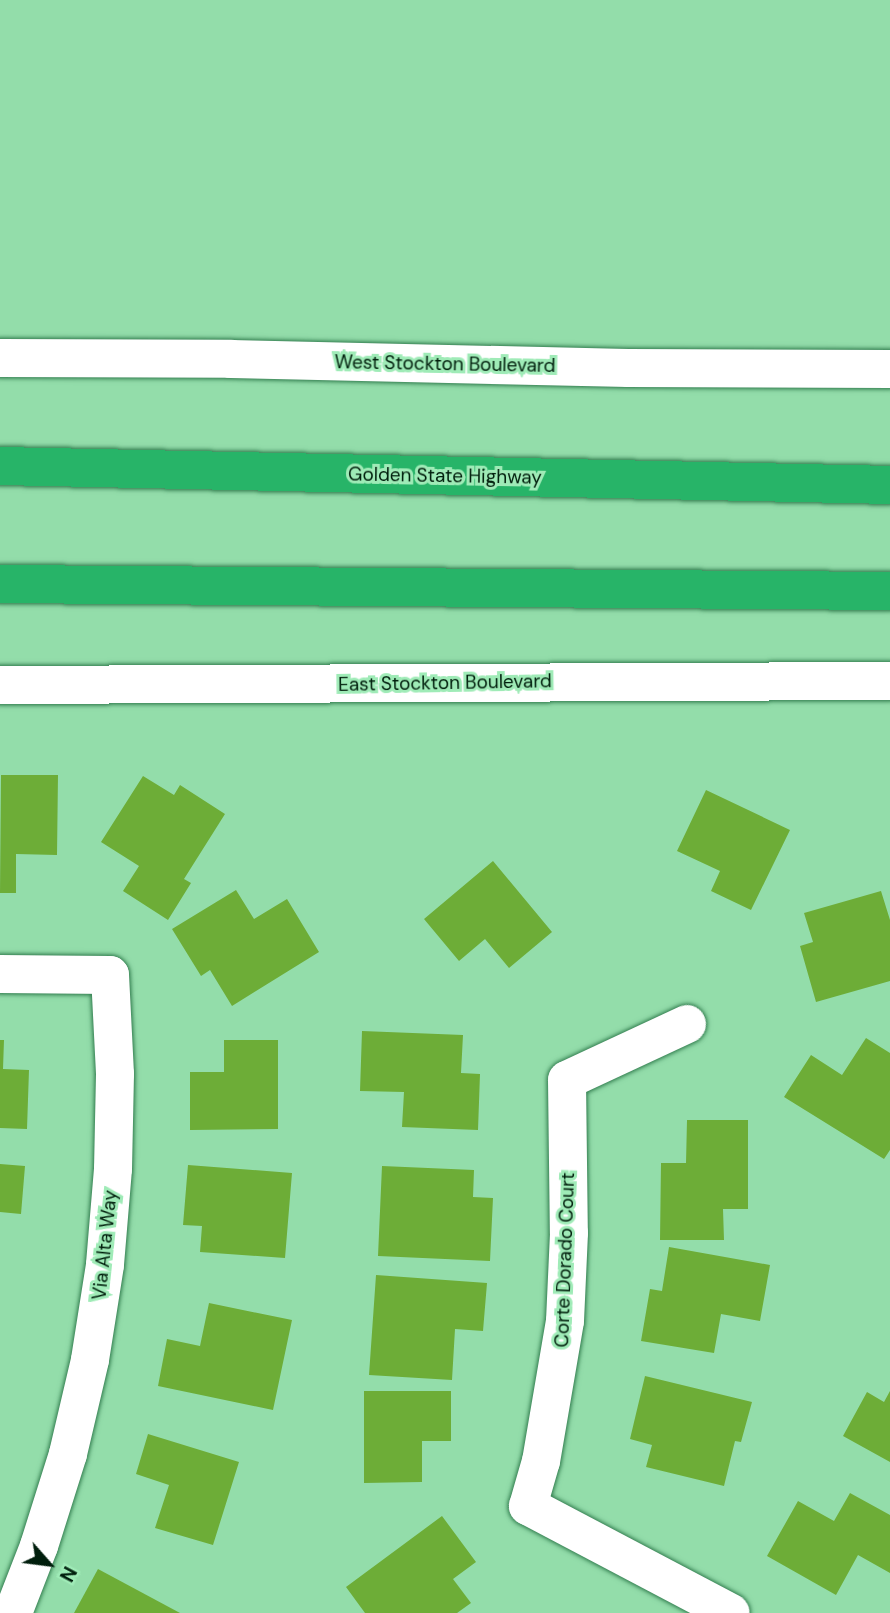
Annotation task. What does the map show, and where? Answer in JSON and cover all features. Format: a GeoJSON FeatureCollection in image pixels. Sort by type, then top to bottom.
{"type":"FeatureCollection","features":[{"type":"Feature","properties":{"kind":"highway","name":"Golden State Highway"},"geometry":{"type":"LineString","coordinates":[[0,466],[890,485]]}},
{"type":"Feature","properties":{"kind":"highway"},"geometry":{"type":"LineString","coordinates":[[0,584],[890,591]]}},
{"type":"Feature","properties":{"kind":"street","name":"West Stockton Boulevard"},"geometry":{"type":"LineString","coordinates":[[0,358],[231,359],[628,368],[890,369]]}},
{"type":"Feature","properties":{"kind":"street","name":"East Stockton Boulevard"},"geometry":{"type":"LineString","coordinates":[[0,685],[890,681]]}},
{"type":"Feature","properties":{"kind":"street","name":"Via Alta Way"},"geometry":{"type":"LineString","coordinates":[[0,974],[110,975],[115,1074],[113,1169],[106,1251],[90,1360],[68,1454],[39,1546],[13,1613]]}},
{"type":"Feature","properties":{"kind":"street","name":"Corte Dorado Court"},"geometry":{"type":"LineString","coordinates":[[687,1024],[567,1080],[569,1233],[565,1321],[544,1448],[528,1506],[732,1613]]}},
{"type":"Feature","properties":{"kind":"building"},"geometry":{"type":"Polygon","coordinates":[[[1,775],[58,775],[57,855],[16,854],[16,893],[0,893],[1,775]]]}},
{"type":"Feature","properties":{"kind":"building"},"geometry":{"type":"Polygon","coordinates":[[[143,776],[174,795],[180,785],[225,814],[184,879],[191,883],[168,920],[123,891],[139,866],[101,842],[143,776]]]}},
{"type":"Feature","properties":{"kind":"building"},"geometry":{"type":"Polygon","coordinates":[[[706,790],[790,830],[751,910],[711,891],[720,871],[677,851],[706,790]]]}},
{"type":"Feature","properties":{"kind":"building"},"geometry":{"type":"Polygon","coordinates":[[[493,861],[552,932],[509,968],[485,939],[459,961],[424,919],[493,861]]]}},
{"type":"Feature","properties":{"kind":"building"},"geometry":{"type":"Polygon","coordinates":[[[236,890],[254,919],[287,899],[319,952],[232,1006],[210,970],[201,976],[172,929],[236,890]]]}},
{"type":"Feature","properties":{"kind":"building"},"geometry":{"type":"Polygon","coordinates":[[[881,891],[890,920],[890,981],[816,1002],[800,946],[813,942],[804,913],[881,891]]]}},
{"type":"Feature","properties":{"kind":"building"},"geometry":{"type":"Polygon","coordinates":[[[362,1031],[463,1035],[461,1073],[480,1074],[478,1130],[402,1127],[404,1092],[360,1091],[362,1031]]]}},
{"type":"Feature","properties":{"kind":"building"},"geometry":{"type":"Polygon","coordinates":[[[866,1038],[890,1053],[890,1150],[884,1159],[784,1097],[811,1055],[842,1075],[866,1038]]]}},
{"type":"Feature","properties":{"kind":"building"},"geometry":{"type":"Polygon","coordinates":[[[0,1040],[4,1040],[3,1069],[29,1070],[27,1129],[0,1128],[0,1040]]]}},
{"type":"Feature","properties":{"kind":"building"},"geometry":{"type":"Polygon","coordinates":[[[224,1040],[278,1040],[278,1129],[190,1130],[190,1072],[224,1072],[224,1040]]]}},
{"type":"Feature","properties":{"kind":"building"},"geometry":{"type":"Polygon","coordinates":[[[687,1120],[748,1120],[748,1209],[723,1209],[724,1240],[660,1240],[661,1163],[686,1163],[687,1120]]]}},
{"type":"Feature","properties":{"kind":"building"},"geometry":{"type":"Polygon","coordinates":[[[0,1164],[25,1166],[21,1214],[0,1212],[0,1164]]]}},
{"type":"Feature","properties":{"kind":"building"},"geometry":{"type":"Polygon","coordinates":[[[188,1165],[292,1173],[285,1258],[200,1252],[202,1226],[183,1225],[188,1165]]]}},
{"type":"Feature","properties":{"kind":"building"},"geometry":{"type":"Polygon","coordinates":[[[382,1166],[474,1170],[473,1197],[493,1198],[490,1261],[378,1256],[382,1166]]]}},
{"type":"Feature","properties":{"kind":"building"},"geometry":{"type":"Polygon","coordinates":[[[669,1247],[770,1265],[760,1321],[721,1314],[714,1353],[641,1341],[650,1289],[662,1291],[669,1247]]]}},
{"type":"Feature","properties":{"kind":"building"},"geometry":{"type":"Polygon","coordinates":[[[376,1275],[487,1283],[483,1331],[455,1329],[452,1380],[369,1375],[376,1275]]]}},
{"type":"Feature","properties":{"kind":"building"},"geometry":{"type":"Polygon","coordinates":[[[209,1303],[292,1320],[273,1410],[158,1386],[167,1339],[200,1346],[209,1303]]]}},
{"type":"Feature","properties":{"kind":"building"},"geometry":{"type":"Polygon","coordinates":[[[645,1376],[752,1402],[741,1442],[735,1441],[724,1486],[646,1467],[652,1445],[630,1439],[645,1376]]]}},
{"type":"Feature","properties":{"kind":"building"},"geometry":{"type":"Polygon","coordinates":[[[364,1391],[451,1391],[451,1441],[422,1441],[422,1482],[364,1483],[364,1391]]]}},
{"type":"Feature","properties":{"kind":"building"},"geometry":{"type":"Polygon","coordinates":[[[890,1391],[890,1462],[843,1436],[867,1392],[884,1402],[890,1391]]]}},
{"type":"Feature","properties":{"kind":"building"},"geometry":{"type":"Polygon","coordinates":[[[148,1434],[239,1462],[213,1545],[155,1528],[169,1485],[136,1474],[148,1434]]]}},
{"type":"Feature","properties":{"kind":"building"},"geometry":{"type":"Polygon","coordinates":[[[850,1493],[890,1515],[890,1573],[858,1555],[836,1595],[767,1556],[798,1501],[834,1521],[850,1493]]]}},
{"type":"Feature","properties":{"kind":"building"},"geometry":{"type":"Polygon","coordinates":[[[442,1516],[476,1562],[453,1579],[471,1603],[457,1613],[365,1613],[346,1587],[442,1516]]]}},
{"type":"Feature","properties":{"kind":"building"},"geometry":{"type":"Polygon","coordinates":[[[98,1569],[180,1613],[74,1613],[98,1569]]]}}]}
